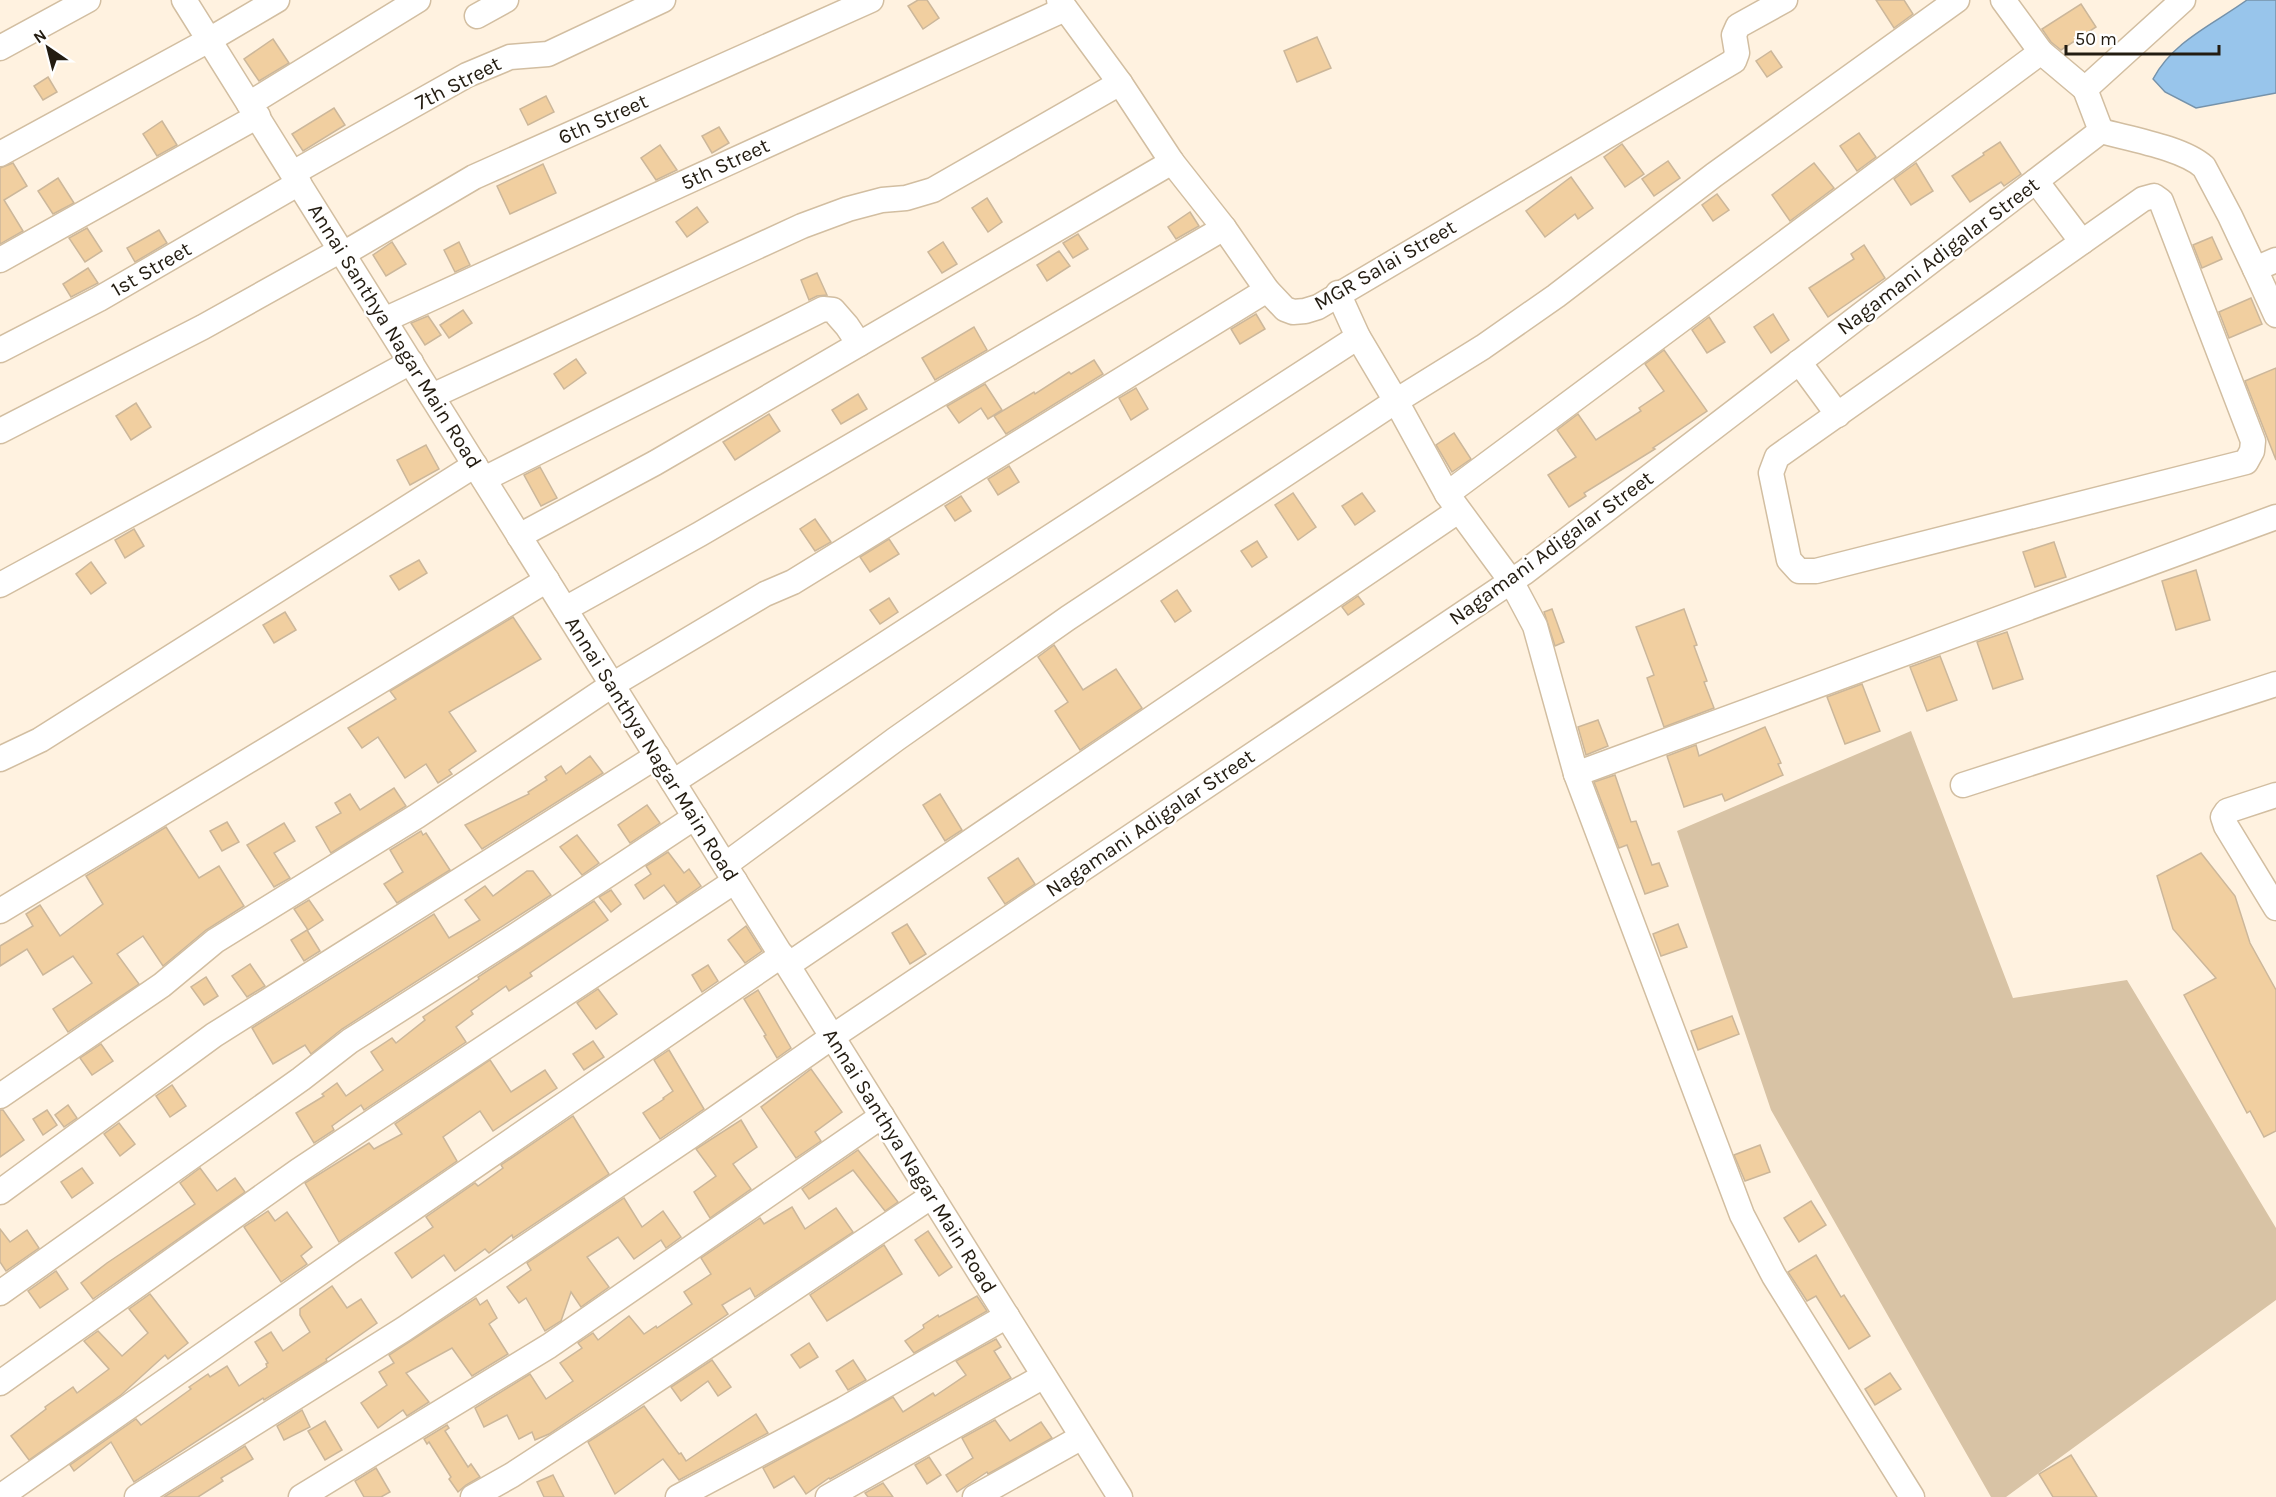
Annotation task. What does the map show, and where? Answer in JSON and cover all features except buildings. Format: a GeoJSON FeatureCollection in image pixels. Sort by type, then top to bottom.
{"type":"FeatureCollection","features":[{"type":"Feature","properties":{"kind":"street"},"geometry":{"type":"LineString","coordinates":[[0,48],[88,0]]}},
{"type":"Feature","properties":{"kind":"street","name":"Annai Santhya Nagar Main Road"},"geometry":{"type":"LineString","coordinates":[[184,0],[1120,1497]]}},
{"type":"Feature","properties":{"kind":"street"},"geometry":{"type":"LineString","coordinates":[[0,154],[209,40],[277,0]]}},
{"type":"Feature","properties":{"kind":"street"},"geometry":{"type":"LineString","coordinates":[[0,260],[254,110],[418,0]]}},
{"type":"Feature","properties":{"kind":"street"},"geometry":{"type":"LineString","coordinates":[[477,16],[506,0]]}},
{"type":"Feature","properties":{"kind":"street","name":"7th Street"},"geometry":{"type":"LineString","coordinates":[[296,178],[467,75],[510,57],[548,54],[663,0]]}},
{"type":"Feature","properties":{"kind":"street","name":"6th Street"},"geometry":{"type":"LineString","coordinates":[[0,431],[203,327],[474,177],[871,0]]}},
{"type":"Feature","properties":{"kind":"street","name":"MGR Salai Street"},"geometry":{"type":"LineString","coordinates":[[1062,4],[1120,83],[1172,162],[1224,228],[1267,290],[1285,309],[1293,312],[1318,307],[1338,293],[1734,61],[1737,53],[1734,35],[1738,26],[1783,0]]}},
{"type":"Feature","properties":{"kind":"street"},"geometry":{"type":"LineString","coordinates":[[0,1383],[298,1171],[730,873],[896,739],[1068,618],[1556,296],[1714,175],[1957,0]]}},
{"type":"Feature","properties":{"kind":"street"},"geometry":{"type":"LineString","coordinates":[[2003,0],[2041,51],[2085,89],[2101,131],[2180,153],[2204,167],[2230,216],[2266,265],[2276,315]]}},
{"type":"Feature","properties":{"kind":"street"},"geometry":{"type":"LineString","coordinates":[[2085,89],[2183,0]]}},
{"type":"Feature","properties":{"kind":"street","name":"5th Street"},"geometry":{"type":"LineString","coordinates":[[384,320],[1062,4]]}},
{"type":"Feature","properties":{"kind":"street"},"geometry":{"type":"LineString","coordinates":[[0,1497],[348,1252],[785,960],[1453,503],[2041,51]]}},
{"type":"Feature","properties":{"kind":"street"},"geometry":{"type":"LineString","coordinates":[[432,396],[802,226],[848,209],[882,200],[906,198],[933,190],[1120,83]]}},
{"type":"Feature","properties":{"kind":"street","name":"Nagamani Adigalar Street"},"geometry":{"type":"LineString","coordinates":[[137,1497],[404,1329],[689,1137],[832,1037],[1511,581],[2101,131]]}},
{"type":"Feature","properties":{"kind":"street"},"geometry":{"type":"LineString","coordinates":[[519,536],[655,463],[1172,162]]}},
{"type":"Feature","properties":{"kind":"street","name":"1st Street"},"geometry":{"type":"LineString","coordinates":[[0,350],[99,299],[296,178]]}},
{"type":"Feature","properties":{"kind":"street"},"geometry":{"type":"LineString","coordinates":[[2036,181],[2082,242]]}},
{"type":"Feature","properties":{"kind":"street"},"geometry":{"type":"LineString","coordinates":[[2154,196],[2161,201],[2253,441],[2252,451],[2246,462],[1816,571],[1799,571],[1789,560],[1771,473],[1778,457],[1838,416],[2143,199],[2154,196]]}},
{"type":"Feature","properties":{"kind":"street"},"geometry":{"type":"LineString","coordinates":[[565,609],[700,534],[1224,228]]}},
{"type":"Feature","properties":{"kind":"street"},"geometry":{"type":"LineString","coordinates":[[0,1096],[162,985],[215,941],[417,816],[612,685],[765,594],[794,582],[1267,290]]}},
{"type":"Feature","properties":{"kind":"street"},"geometry":{"type":"LineString","coordinates":[[1338,293],[1358,337],[1453,503],[1511,581],[1535,626],[1576,774],[1742,1215],[1774,1276],[1912,1497]]}},
{"type":"Feature","properties":{"kind":"street"},"geometry":{"type":"LineString","coordinates":[[0,759],[40,740],[479,472],[823,309],[833,310],[848,326],[859,344]]}},
{"type":"Feature","properties":{"kind":"street"},"geometry":{"type":"LineString","coordinates":[[673,782],[1125,486],[1358,337]]}},
{"type":"Feature","properties":{"kind":"street"},"geometry":{"type":"LineString","coordinates":[[0,585],[411,362]]}},
{"type":"Feature","properties":{"kind":"street"},"geometry":{"type":"LineString","coordinates":[[1799,362],[1838,416]]}},
{"type":"Feature","properties":{"kind":"street"},"geometry":{"type":"LineString","coordinates":[[1576,774],[2276,517]]}},
{"type":"Feature","properties":{"kind":"street"},"geometry":{"type":"LineString","coordinates":[[0,911],[547,580]]}},
{"type":"Feature","properties":{"kind":"street"},"geometry":{"type":"LineString","coordinates":[[1963,785],[2276,684]]}},
{"type":"Feature","properties":{"kind":"street"},"geometry":{"type":"LineString","coordinates":[[0,1192],[214,1035],[657,756]]}},
{"type":"Feature","properties":{"kind":"street"},"geometry":{"type":"LineString","coordinates":[[2276,795],[2227,811],[2223,817],[2226,826],[2276,908]]}},
{"type":"Feature","properties":{"kind":"street"},"geometry":{"type":"LineString","coordinates":[[0,1293],[292,1086],[350,1041],[512,939],[695,817]]}},
{"type":"Feature","properties":{"kind":"street"},"geometry":{"type":"LineString","coordinates":[[301,1497],[549,1346],[882,1116]]}},
{"type":"Feature","properties":{"kind":"street"},"geometry":{"type":"LineString","coordinates":[[473,1497],[512,1475],[932,1196]]}},
{"type":"Feature","properties":{"kind":"street"},"geometry":{"type":"LineString","coordinates":[[678,1497],[844,1409],[1007,1316]]}},
{"type":"Feature","properties":{"kind":"street"},"geometry":{"type":"LineString","coordinates":[[828,1497],[1044,1376]]}},
{"type":"Feature","properties":{"kind":"street"},"geometry":{"type":"LineString","coordinates":[[975,1497],[1082,1437]]}},
{"type":"Feature","properties":{"kind":"shaded area"},"geometry":{"type":"Polygon","coordinates":[[[1911,731],[2013,998],[2127,980],[2276,1228],[2276,1300],[2006,1497],[1991,1497],[1771,1110],[1677,831],[1911,731]]]}},
{"type":"Feature","properties":{"kind":"water"},"geometry":{"type":"Polygon","coordinates":[[[2247,0],[2276,0],[2276,93],[2196,108],[2165,92],[2153,79],[2171,54],[2195,34],[2247,0]]]}}]}
